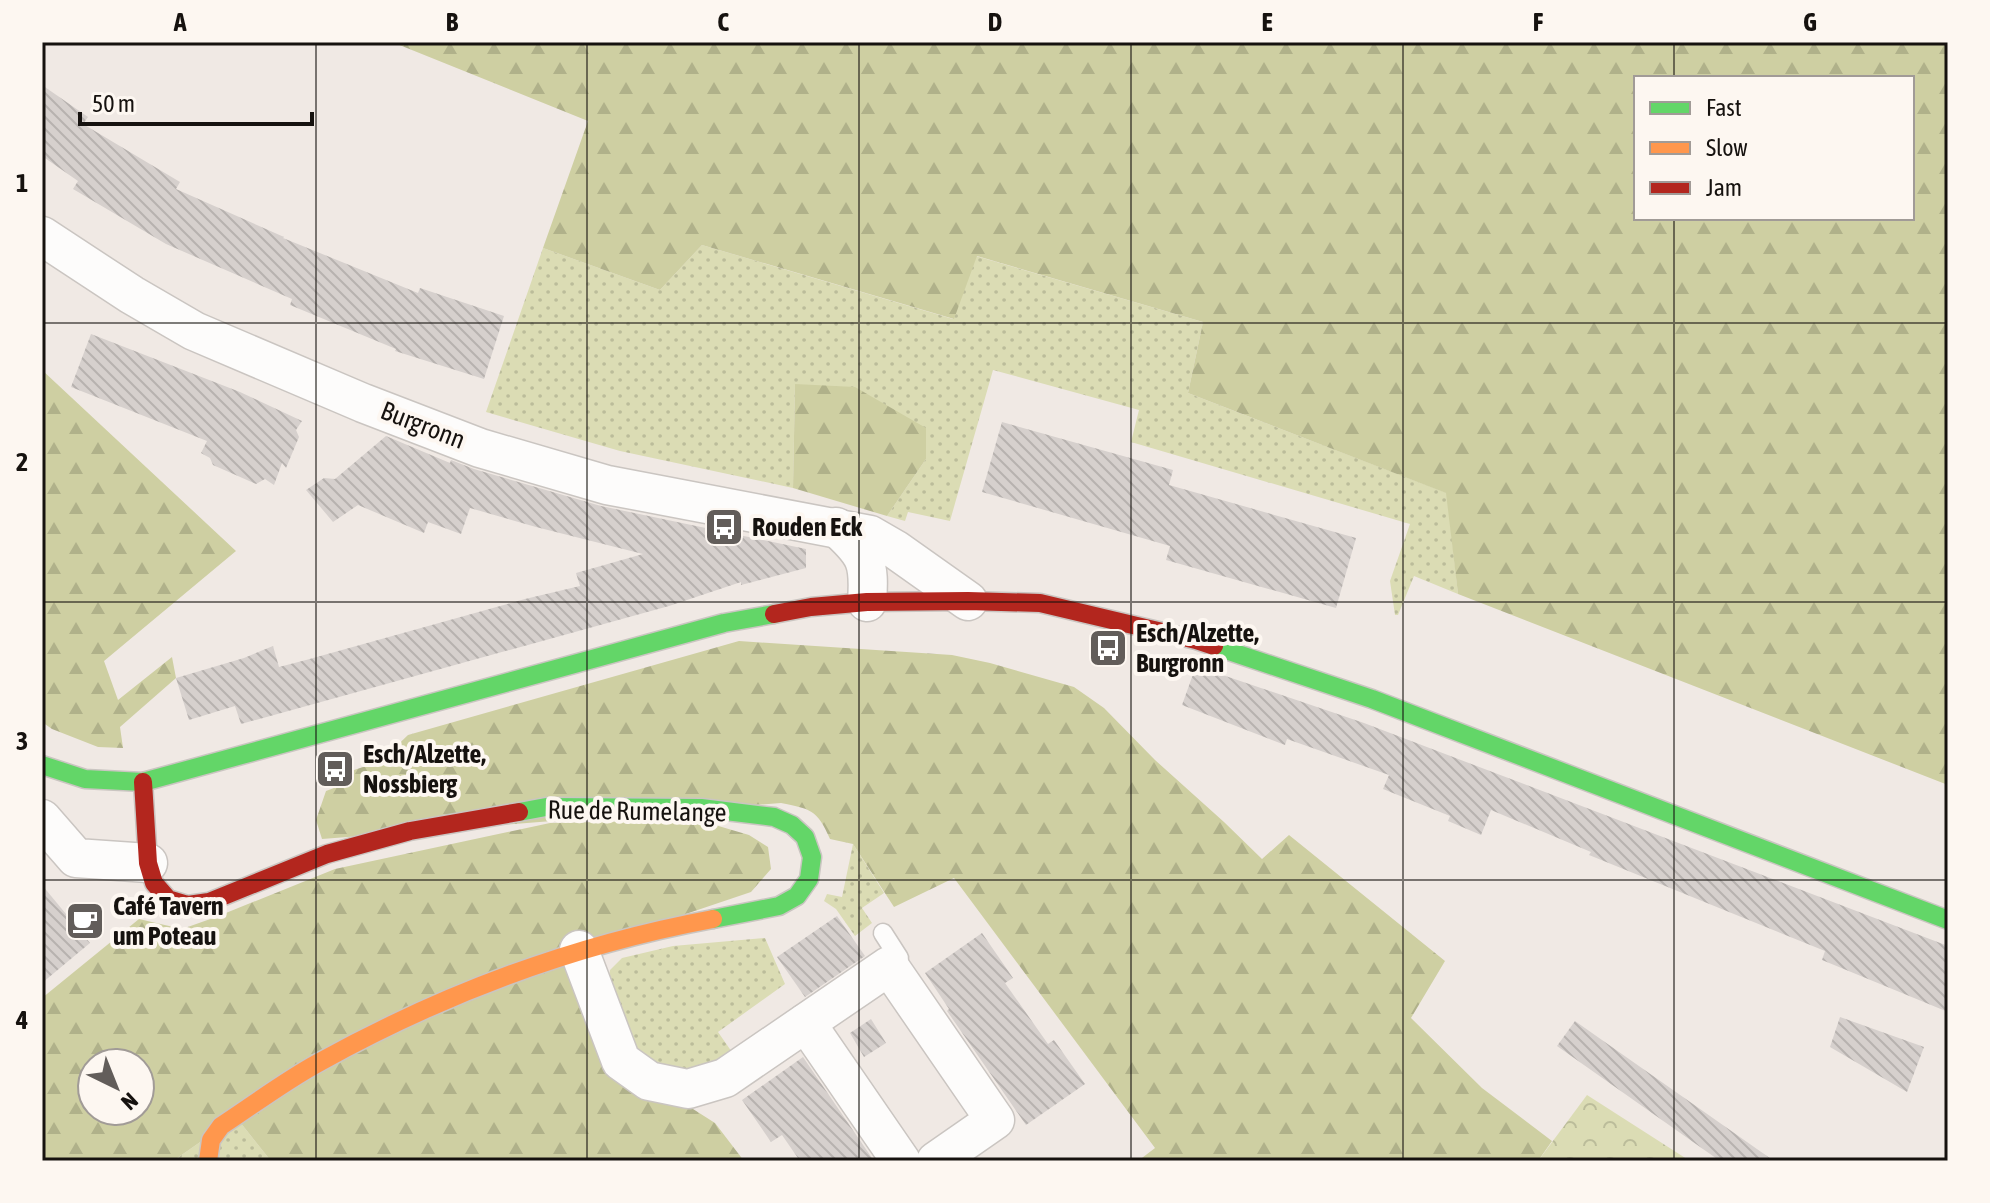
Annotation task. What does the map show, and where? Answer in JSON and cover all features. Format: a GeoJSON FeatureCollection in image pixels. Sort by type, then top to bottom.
{"type":"FeatureCollection","features":[{"type":"Feature","properties":{"kind":"main road"},"geometry":{"type":"LineString","coordinates":[[42,765],[85,779],[143,782],[724,623],[811,607],[880,602],[1040,603],[1196,640],[1372,699],[1948,920]]}},
{"type":"Feature","properties":{"kind":"main road","name":"Rue de Rumelange"},"geometry":{"type":"LineString","coordinates":[[143,782],[148,863],[154,883],[168,899],[188,905],[209,902],[327,854],[410,831],[546,807],[701,808],[774,817],[792,825],[805,837],[812,857],[809,879],[797,896],[779,906],[668,927],[579,950],[489,981],[401,1020],[316,1064],[221,1126],[211,1140],[204,1160]]}},
{"type":"Feature","properties":{"kind":"street","name":"Burgronn"},"geometry":{"type":"LineString","coordinates":[[42,236],[194,331],[363,403],[480,448],[607,485],[870,535],[968,601]]}},
{"type":"Feature","properties":{"kind":"street"},"geometry":{"type":"LineString","coordinates":[[836,527],[858,546],[880,602]]}},
{"type":"Feature","properties":{"kind":"street"},"geometry":{"type":"LineString","coordinates":[[880,602],[896,550]]}},
{"type":"Feature","properties":{"kind":"street"},"geometry":{"type":"LineString","coordinates":[[42,819],[76,858],[148,863]]}},
{"type":"Feature","properties":{"kind":"street"},"geometry":{"type":"LineString","coordinates":[[579,950],[621,1061],[649,1081],[688,1089],[725,1078],[806,1023],[886,950],[995,1120],[936,1161]]}},
{"type":"Feature","properties":{"kind":"street"},"geometry":{"type":"LineString","coordinates":[[806,1023],[901,1161]]}},
{"type":"Feature","properties":{"kind":"green space"},"geometry":{"type":"Polygon","coordinates":[[[392,42],[1948,42],[1948,785],[1458,594],[1446,493],[1188,393],[1203,322],[977,256],[954,319],[702,245],[660,290],[543,248],[588,121],[392,42]]]}},
{"type":"Feature","properties":{"kind":"green space"},"geometry":{"type":"Polygon","coordinates":[[[702,245],[953,319],[976,256],[1203,322],[1188,393],[1447,493],[1458,594],[1414,576],[1398,615],[1395,615],[1390,581],[1410,524],[1131,442],[1139,410],[993,370],[950,521],[908,512],[905,521],[887,516],[926,459],[795,384],[793,488],[620,451],[486,412],[543,248],[660,290],[702,245]]]}},
{"type":"Feature","properties":{"kind":"green space"},"geometry":{"type":"Polygon","coordinates":[[[42,370],[236,551],[104,661],[118,700],[172,657],[176,678],[120,727],[123,748],[98,747],[42,722],[42,370]]]}},
{"type":"Feature","properties":{"kind":"green space"},"geometry":{"type":"Polygon","coordinates":[[[795,384],[855,387],[926,428],[926,459],[887,516],[793,488],[795,384]]]}},
{"type":"Feature","properties":{"kind":"green space"},"geometry":{"type":"Polygon","coordinates":[[[739,641],[952,655],[1074,687],[1104,708],[1262,859],[1289,835],[1445,961],[1411,1018],[1482,1088],[1552,1141],[1538,1161],[1138,1161],[1155,1148],[954,878],[894,907],[853,844],[830,839],[816,816],[799,807],[781,803],[322,839],[316,820],[326,791],[347,783],[345,773],[381,761],[408,735],[739,641]]]}},
{"type":"Feature","properties":{"kind":"green space"},"geometry":{"type":"Polygon","coordinates":[[[698,820],[749,835],[768,847],[771,869],[751,892],[579,950],[649,1081],[715,1123],[744,1161],[271,1161],[236,1117],[173,1161],[42,1161],[42,998],[139,919],[182,929],[335,869],[550,823],[698,820]]]}},
{"type":"Feature","properties":{"kind":"green space"},"geometry":{"type":"Polygon","coordinates":[[[853,844],[884,893],[862,908],[872,923],[855,936],[836,909],[824,901],[827,894],[842,897],[853,844]]]}},
{"type":"Feature","properties":{"kind":"green space"},"geometry":{"type":"Polygon","coordinates":[[[765,938],[785,984],[718,1032],[734,1055],[686,1075],[656,1069],[629,1049],[608,985],[610,970],[622,958],[673,946],[765,938]]]}},
{"type":"Feature","properties":{"kind":"green space"},"geometry":{"type":"Polygon","coordinates":[[[1587,1095],[1690,1161],[1538,1161],[1587,1095]]]}},
{"type":"Feature","properties":{"kind":"green space"},"geometry":{"type":"Polygon","coordinates":[[[236,1117],[271,1161],[173,1161],[236,1117]]]}},
{"type":"Feature","properties":{"kind":"building"},"geometry":{"type":"Polygon","coordinates":[[[42,85],[88,117],[83,124],[180,182],[176,189],[283,238],[418,293],[420,288],[504,316],[484,379],[395,351],[290,305],[292,299],[166,244],[73,189],[78,181],[42,156],[42,85]]]}},
{"type":"Feature","properties":{"kind":"building"},"geometry":{"type":"Polygon","coordinates":[[[91,334],[240,392],[302,421],[296,430],[299,437],[286,468],[282,463],[274,485],[265,479],[256,484],[213,465],[210,458],[201,453],[207,441],[71,387],[91,334]]]}},
{"type":"Feature","properties":{"kind":"building"},"geometry":{"type":"Polygon","coordinates":[[[1002,422],[1173,470],[1169,485],[1356,538],[1336,608],[1166,560],[1170,546],[982,492],[1002,422]]]}},
{"type":"Feature","properties":{"kind":"building"},"geometry":{"type":"Polygon","coordinates":[[[386,436],[450,463],[451,460],[601,506],[806,549],[806,568],[741,585],[741,582],[669,606],[241,724],[235,706],[189,720],[176,678],[273,646],[279,667],[306,660],[580,586],[576,573],[643,554],[470,508],[461,534],[428,522],[424,533],[358,505],[333,522],[306,490],[324,478],[335,479],[386,436]]]}},
{"type":"Feature","properties":{"kind":"building"},"geometry":{"type":"Polygon","coordinates":[[[1196,666],[1364,723],[1948,946],[1948,1012],[1822,960],[1825,951],[1589,855],[1591,852],[1491,810],[1481,835],[1448,821],[1450,816],[1383,789],[1389,775],[1287,739],[1285,745],[1182,705],[1196,666]]]}},
{"type":"Feature","properties":{"kind":"building"},"geometry":{"type":"Polygon","coordinates":[[[42,885],[90,943],[42,983],[42,885]]]}},
{"type":"Feature","properties":{"kind":"building"},"geometry":{"type":"Polygon","coordinates":[[[837,916],[865,956],[805,997],[777,957],[837,916]]]}},
{"type":"Feature","properties":{"kind":"building"},"geometry":{"type":"Polygon","coordinates":[[[982,933],[1013,978],[1005,983],[1048,1044],[1054,1040],[1085,1084],[1026,1125],[947,1011],[949,1009],[925,973],[982,933]]]}},
{"type":"Feature","properties":{"kind":"building"},"geometry":{"type":"Polygon","coordinates":[[[1840,1017],[1924,1047],[1907,1092],[1830,1047],[1840,1017]]]}},
{"type":"Feature","properties":{"kind":"building"},"geometry":{"type":"Polygon","coordinates":[[[871,1019],[886,1043],[864,1057],[850,1033],[871,1019]]]}},
{"type":"Feature","properties":{"kind":"building"},"geometry":{"type":"Polygon","coordinates":[[[1575,1021],[1774,1161],[1720,1161],[1557,1046],[1575,1021]]]}},
{"type":"Feature","properties":{"kind":"building"},"geometry":{"type":"Polygon","coordinates":[[[803,1057],[874,1161],[800,1161],[782,1135],[771,1142],[742,1100],[803,1057]]]}},
{"type":"Feature","properties":{"kind":"traffic: fast"},"geometry":{"type":"LineString","coordinates":[[42,765],[85,779],[143,782],[724,623],[774,614]]}},
{"type":"Feature","properties":{"kind":"traffic: fast"},"geometry":{"type":"LineString","coordinates":[[1214,646],[1372,699],[1948,920]]}},
{"type":"Feature","properties":{"kind":"traffic: fast"},"geometry":{"type":"LineString","coordinates":[[519,812],[546,807],[701,808],[774,817],[792,825],[805,837],[812,857],[809,879],[797,896],[779,906],[713,919]]}},
{"type":"Feature","properties":{"kind":"traffic: slow"},"geometry":{"type":"LineString","coordinates":[[208,1161],[211,1140],[221,1126],[281,1085],[365,1038],[510,974],[610,943],[713,919]]}},
{"type":"Feature","properties":{"kind":"traffic: jam"},"geometry":{"type":"LineString","coordinates":[[774,614],[867,602],[1040,603],[1214,646]]}},
{"type":"Feature","properties":{"kind":"traffic: jam"},"geometry":{"type":"LineString","coordinates":[[143,782],[148,863],[154,883],[168,899],[188,905],[209,902],[327,854],[410,831],[519,812]]}},
{"type":"Feature","properties":{"kind":"place","name":"Rouden Eck"},"geometry":{"type":"Point","coordinates":[724,527]}},
{"type":"Feature","properties":{"kind":"place","name":"Esch/Alzette, Burgronn"},"geometry":{"type":"Point","coordinates":[1108,648]}},
{"type":"Feature","properties":{"kind":"place","name":"Esch/Alzette, Nossbierg"},"geometry":{"type":"Point","coordinates":[335,769]}},
{"type":"Feature","properties":{"kind":"place","name":"Café Tavern um Poteau"},"geometry":{"type":"Point","coordinates":[85,921]}}]}
